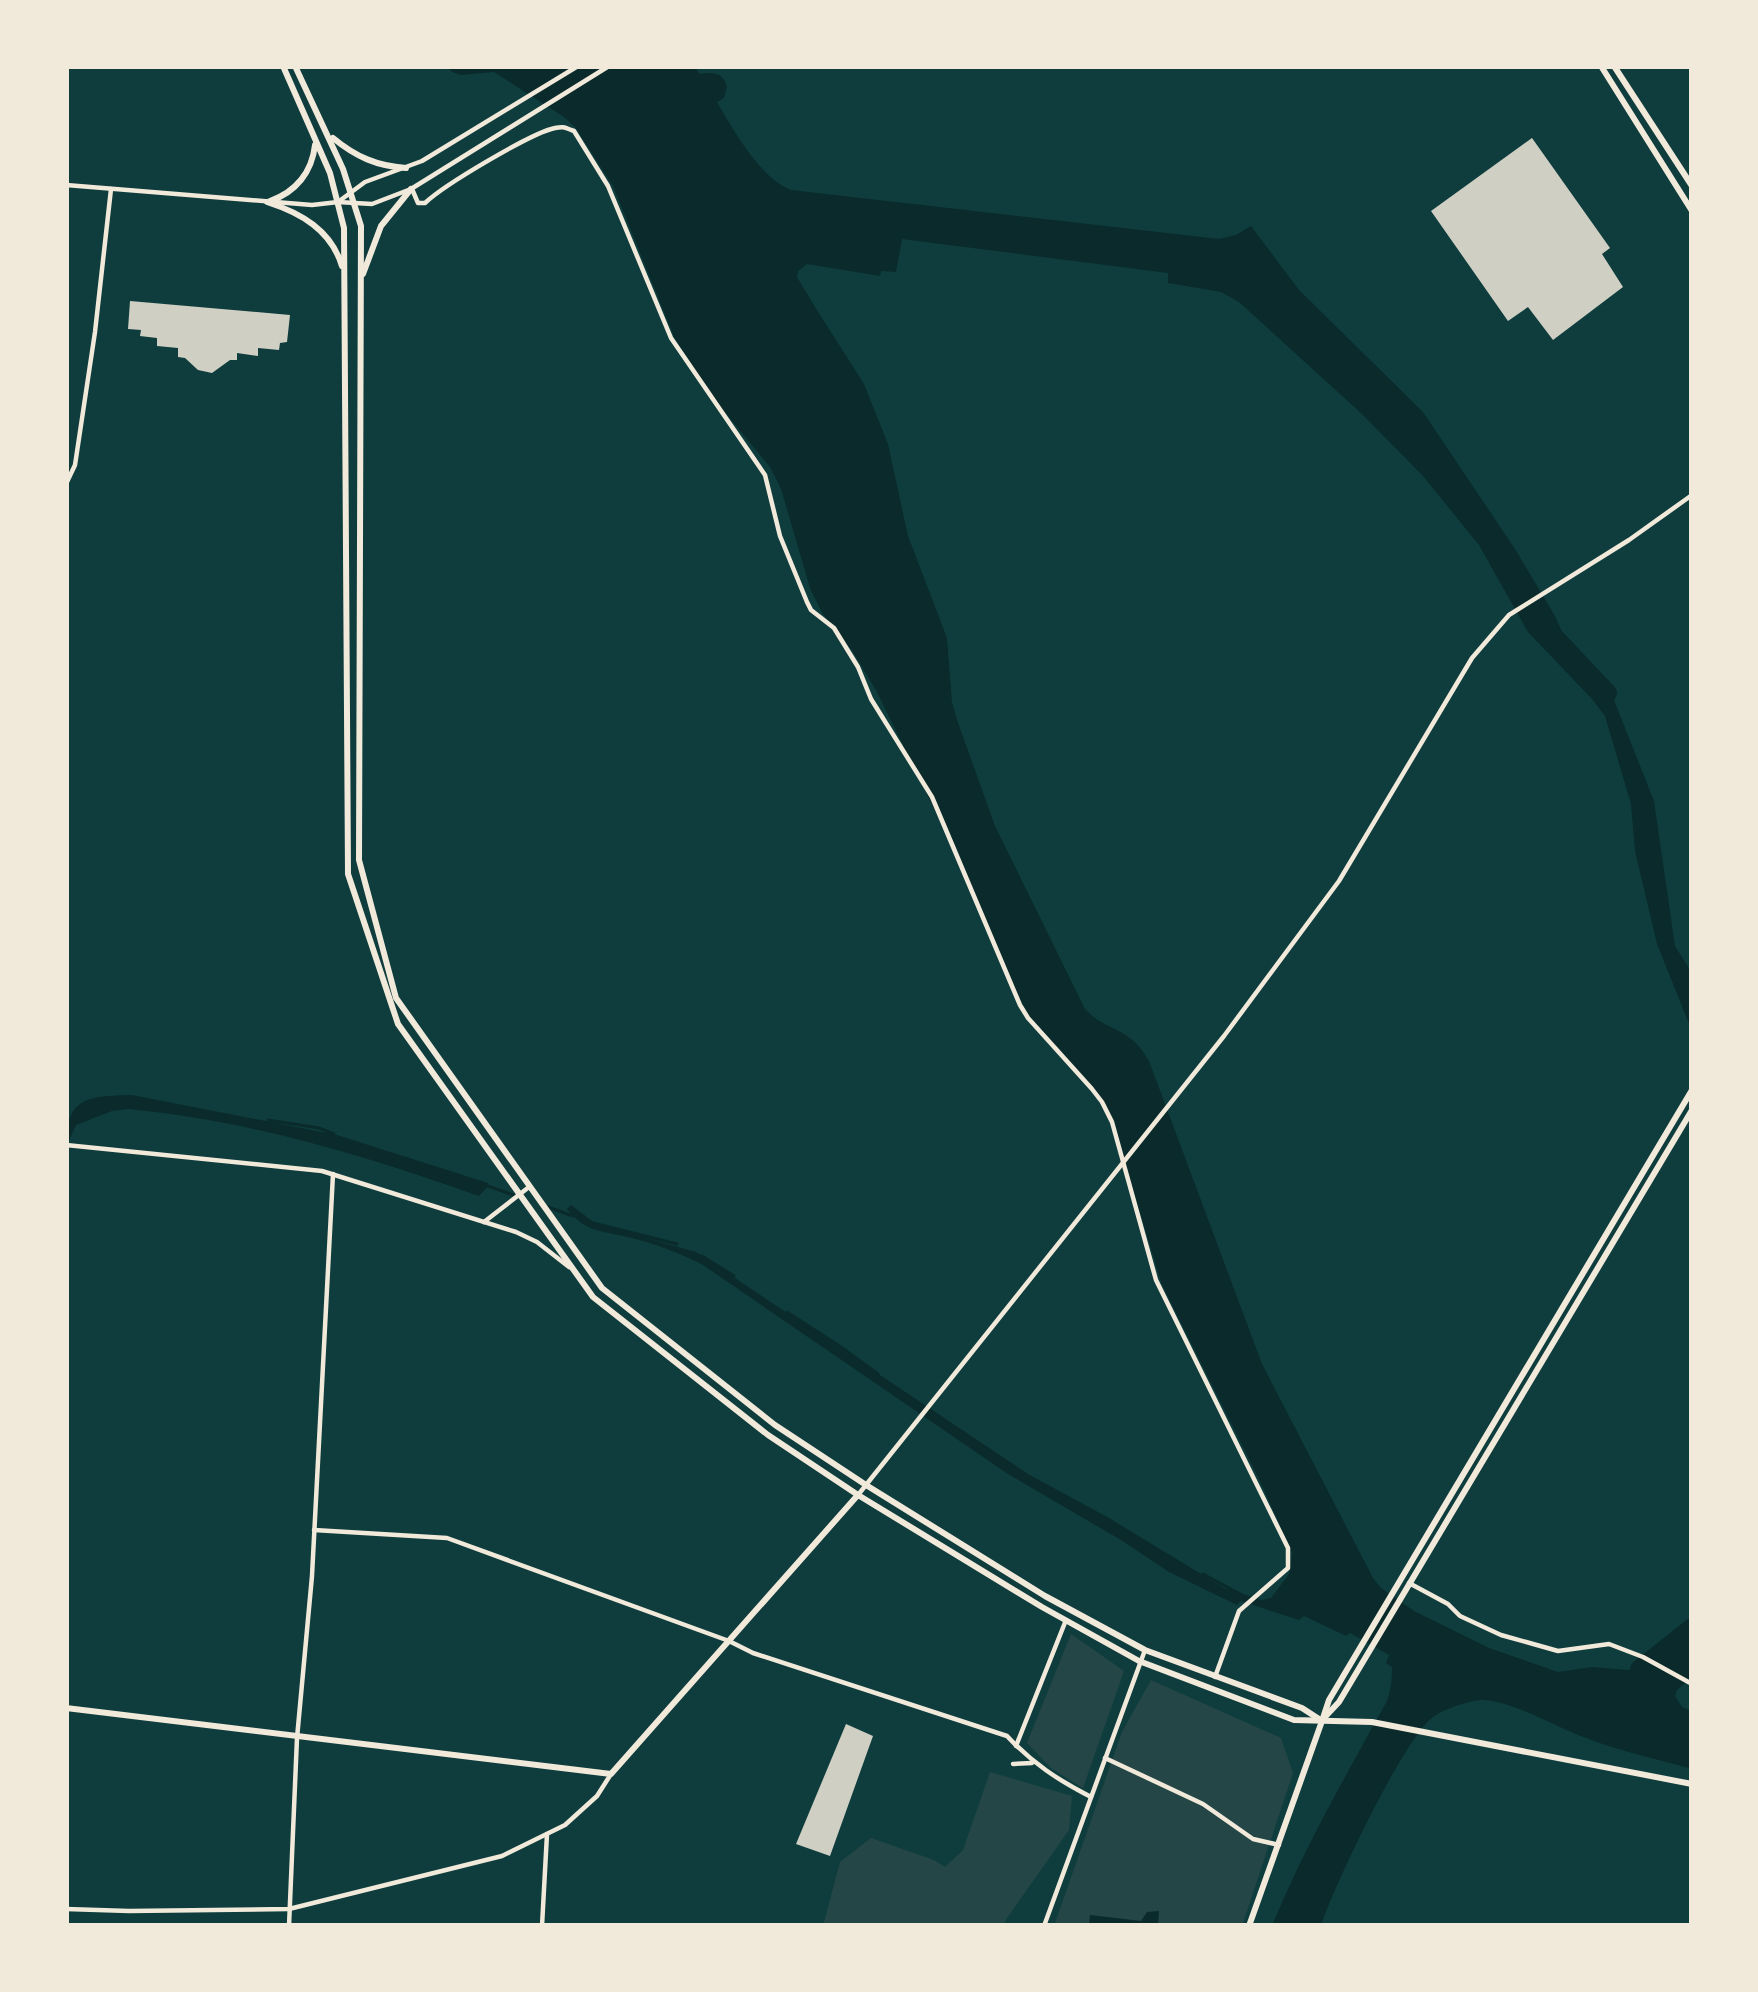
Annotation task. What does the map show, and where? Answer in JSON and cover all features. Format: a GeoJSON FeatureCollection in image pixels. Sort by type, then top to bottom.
{"type":"FeatureCollection","features":[{"type":"Feature","properties":{"kind":"main road"},"geometry":{"type":"LineString","coordinates":[[283,66],[330,173],[344,228],[348,874],[398,1024],[593,1297],[768,1435],[858,1495],[1139,1661],[1294,1720],[1372,1722],[1692,1784]]}},
{"type":"Feature","properties":{"kind":"main road"},"geometry":{"type":"LineString","coordinates":[[295,66],[343,169],[361,226],[359,860],[396,998],[602,1288],[775,1425],[1045,1596],[1145,1650],[1302,1708],[1322,1720]]}},
{"type":"Feature","properties":{"kind":"main road"},"geometry":{"type":"LineString","coordinates":[[1601,66],[1692,211]]}},
{"type":"Feature","properties":{"kind":"main road"},"geometry":{"type":"LineString","coordinates":[[1614,66],[1692,186]]}},
{"type":"Feature","properties":{"kind":"main road"},"geometry":{"type":"LineString","coordinates":[[267,202],[297,185],[309,170],[315,146],[311,127]]}},
{"type":"Feature","properties":{"kind":"main road"},"geometry":{"type":"LineString","coordinates":[[328,134],[364,160],[406,168]]}},
{"type":"Feature","properties":{"kind":"main road"},"geometry":{"type":"LineString","coordinates":[[361,289],[381,226],[411,189]]}},
{"type":"Feature","properties":{"kind":"main road"},"geometry":{"type":"LineString","coordinates":[[267,202],[291,209],[325,235],[337,249],[345,288]]}},
{"type":"Feature","properties":{"kind":"main road"},"geometry":{"type":"LineString","coordinates":[[1249,1926],[1322,1720],[1339,1702],[1365,1649],[1692,1090]]}},
{"type":"Feature","properties":{"kind":"main road"},"geometry":{"type":"LineString","coordinates":[[1395,1597],[1409,1583],[1692,1111]]}},
{"type":"Feature","properties":{"kind":"main road"},"geometry":{"type":"LineString","coordinates":[[66,1708],[611,1774],[858,1495]]}},
{"type":"Feature","properties":{"kind":"street"},"geometry":{"type":"LineString","coordinates":[[338,202],[365,182],[422,161],[578,66]]}},
{"type":"Feature","properties":{"kind":"street"},"geometry":{"type":"LineString","coordinates":[[66,185],[312,206],[372,204],[411,189],[609,66]]}},
{"type":"Feature","properties":{"kind":"street"},"geometry":{"type":"LineString","coordinates":[[411,189],[418,203],[425,202],[550,130],[574,131],[608,186],[671,338],[765,475],[780,536],[807,602],[834,628],[932,797],[1020,1005],[1102,1102],[1112,1122],[1156,1280],[1288,1548],[1288,1568],[1239,1611],[1215,1677]]}},
{"type":"Feature","properties":{"kind":"street"},"geometry":{"type":"LineString","coordinates":[[66,484],[76,465],[111,189]]}},
{"type":"Feature","properties":{"kind":"street"},"geometry":{"type":"LineString","coordinates":[[858,1495],[1115,1175],[1339,881],[1472,658],[1509,615],[1692,495]]}},
{"type":"Feature","properties":{"kind":"street"},"geometry":{"type":"LineString","coordinates":[[69,1146],[333,1174],[537,1242],[574,1270]]}},
{"type":"Feature","properties":{"kind":"street"},"geometry":{"type":"LineString","coordinates":[[289,1926],[333,1174]]}},
{"type":"Feature","properties":{"kind":"street"},"geometry":{"type":"LineString","coordinates":[[484,1222],[529,1187]]}},
{"type":"Feature","properties":{"kind":"street"},"geometry":{"type":"LineString","coordinates":[[314,1529],[447,1538],[729,1640],[753,1653],[1007,1736],[1032,1763],[1091,1796]]}},
{"type":"Feature","properties":{"kind":"street"},"geometry":{"type":"LineString","coordinates":[[1409,1583],[1460,1616],[1535,1646],[1558,1651],[1609,1643],[1690,1683]]}},
{"type":"Feature","properties":{"kind":"street"},"geometry":{"type":"LineString","coordinates":[[1016,1746],[1066,1620]]}},
{"type":"Feature","properties":{"kind":"street"},"geometry":{"type":"LineString","coordinates":[[1044,1926],[1145,1650]]}},
{"type":"Feature","properties":{"kind":"street"},"geometry":{"type":"LineString","coordinates":[[1105,1758],[1203,1804],[1253,1839],[1279,1845]]}},
{"type":"Feature","properties":{"kind":"street"},"geometry":{"type":"LineString","coordinates":[[1013,1764],[1032,1763]]}},
{"type":"Feature","properties":{"kind":"street"},"geometry":{"type":"LineString","coordinates":[[66,1909],[290,1910],[502,1856],[566,1826],[597,1796],[611,1774]]}},
{"type":"Feature","properties":{"kind":"street"},"geometry":{"type":"LineString","coordinates":[[542,1926],[548,1834]]}},
{"type":"Feature","properties":{"kind":"shaded area"},"geometry":{"type":"Polygon","coordinates":[[[447,66],[694,66],[700,74],[717,74],[727,87],[724,98],[717,102],[740,139],[758,165],[791,190],[1219,239],[1251,226],[1299,290],[1423,412],[1515,549],[1573,657],[1610,690],[1654,801],[1675,946],[1692,973],[1692,1031],[1657,944],[1635,851],[1631,804],[1605,716],[1528,632],[1479,545],[1423,476],[1239,302],[1221,292],[1168,283],[1168,273],[902,239],[896,272],[881,271],[880,276],[807,264],[798,271],[797,277],[864,384],[888,444],[908,536],[947,638],[957,720],[995,826],[1085,1009],[1134,1041],[1149,1061],[1262,1364],[1373,1578],[1414,1611],[1489,1648],[1558,1672],[1592,1667],[1629,1670],[1655,1652],[1660,1655],[1692,1623],[1692,1677],[1675,1696],[1682,1707],[1692,1711],[1692,1769],[1599,1743],[1497,1702],[1479,1700],[1450,1708],[1420,1730],[1405,1753],[1354,1849],[1321,1926],[1272,1926],[1387,1701],[1392,1676],[1392,1667],[1386,1663],[1389,1655],[1350,1633],[1346,1636],[1304,1616],[1299,1620],[1241,1601],[1237,1605],[1169,1572],[1008,1474],[703,1265],[657,1245],[594,1229],[567,1209],[571,1205],[596,1224],[696,1252],[1028,1474],[1224,1588],[1262,1600],[1271,1598],[1289,1574],[1292,1553],[1162,1285],[1113,1125],[1097,1096],[1024,1009],[960,862],[876,690],[811,591],[770,467],[714,399],[675,339],[613,186],[575,127],[494,72],[461,75],[447,66]]]}},
{"type":"Feature","properties":{"kind":"shaded area"},"geometry":{"type":"Polygon","coordinates":[[[132,1095],[337,1135],[488,1186],[479,1196],[307,1142],[219,1122],[129,1109],[76,1125],[66,1147],[70,1118],[82,1103],[132,1095]]]}},
{"type":"Feature","properties":{"kind":"shaded area"},"geometry":{"type":"Polygon","coordinates":[[[1071,1634],[1124,1671],[1083,1788],[1052,1769],[1027,1743],[1071,1634]]]}},
{"type":"Feature","properties":{"kind":"shaded area"},"geometry":{"type":"Polygon","coordinates":[[[1151,1680],[1281,1738],[1293,1773],[1242,1926],[1054,1926],[1122,1732],[1151,1680]]]}},
{"type":"Feature","properties":{"kind":"shaded area"},"geometry":{"type":"Polygon","coordinates":[[[990,1772],[1072,1796],[1069,1830],[1006,1926],[823,1926],[840,1862],[871,1838],[945,1867],[963,1850],[990,1772]]]}},
{"type":"Feature","properties":{"kind":"shaded area"},"geometry":{"type":"Polygon","coordinates":[[[1159,1911],[1158,1926],[1089,1926],[1090,1915],[1141,1921],[1147,1912],[1159,1911]]]}},
{"type":"Feature","properties":{"kind":"building"},"geometry":{"type":"Polygon","coordinates":[[[1532,138],[1610,248],[1602,254],[1623,287],[1553,340],[1528,307],[1508,321],[1431,211],[1532,138]]]}},
{"type":"Feature","properties":{"kind":"building"},"geometry":{"type":"Polygon","coordinates":[[[130,301],[290,315],[287,342],[280,343],[279,350],[258,348],[258,356],[237,353],[237,360],[212,373],[198,370],[178,357],[178,348],[157,346],[157,338],[128,329],[130,301]]]}},
{"type":"Feature","properties":{"kind":"building"},"geometry":{"type":"Polygon","coordinates":[[[846,1724],[873,1736],[830,1856],[796,1844],[846,1724]]]}},
{"type":"Feature","properties":{"kind":"waterway"},"geometry":{"type":"LineString","coordinates":[[1557,639],[1608,693]]}},
{"type":"Feature","properties":{"kind":"waterway"},"geometry":{"type":"LineString","coordinates":[[268,1120],[334,1134]]}},
{"type":"Feature","properties":{"kind":"waterway"},"geometry":{"type":"LineString","coordinates":[[485,1185],[516,1196]]}},
{"type":"Feature","properties":{"kind":"waterway"},"geometry":{"type":"LineString","coordinates":[[548,1207],[573,1216]]}},
{"type":"Feature","properties":{"kind":"waterway"},"geometry":{"type":"LineString","coordinates":[[593,1223],[677,1244]]}},
{"type":"Feature","properties":{"kind":"waterway"},"geometry":{"type":"LineString","coordinates":[[702,1256],[734,1276]]}},
{"type":"Feature","properties":{"kind":"waterway"},"geometry":{"type":"LineString","coordinates":[[787,1312],[878,1374]]}},
{"type":"Feature","properties":{"kind":"waterway"},"geometry":{"type":"LineString","coordinates":[[1203,1574],[1242,1595]]}},
{"type":"Feature","properties":{"kind":"waterway"},"geometry":{"type":"LineString","coordinates":[[1639,1669],[1692,1627]]}}]}
